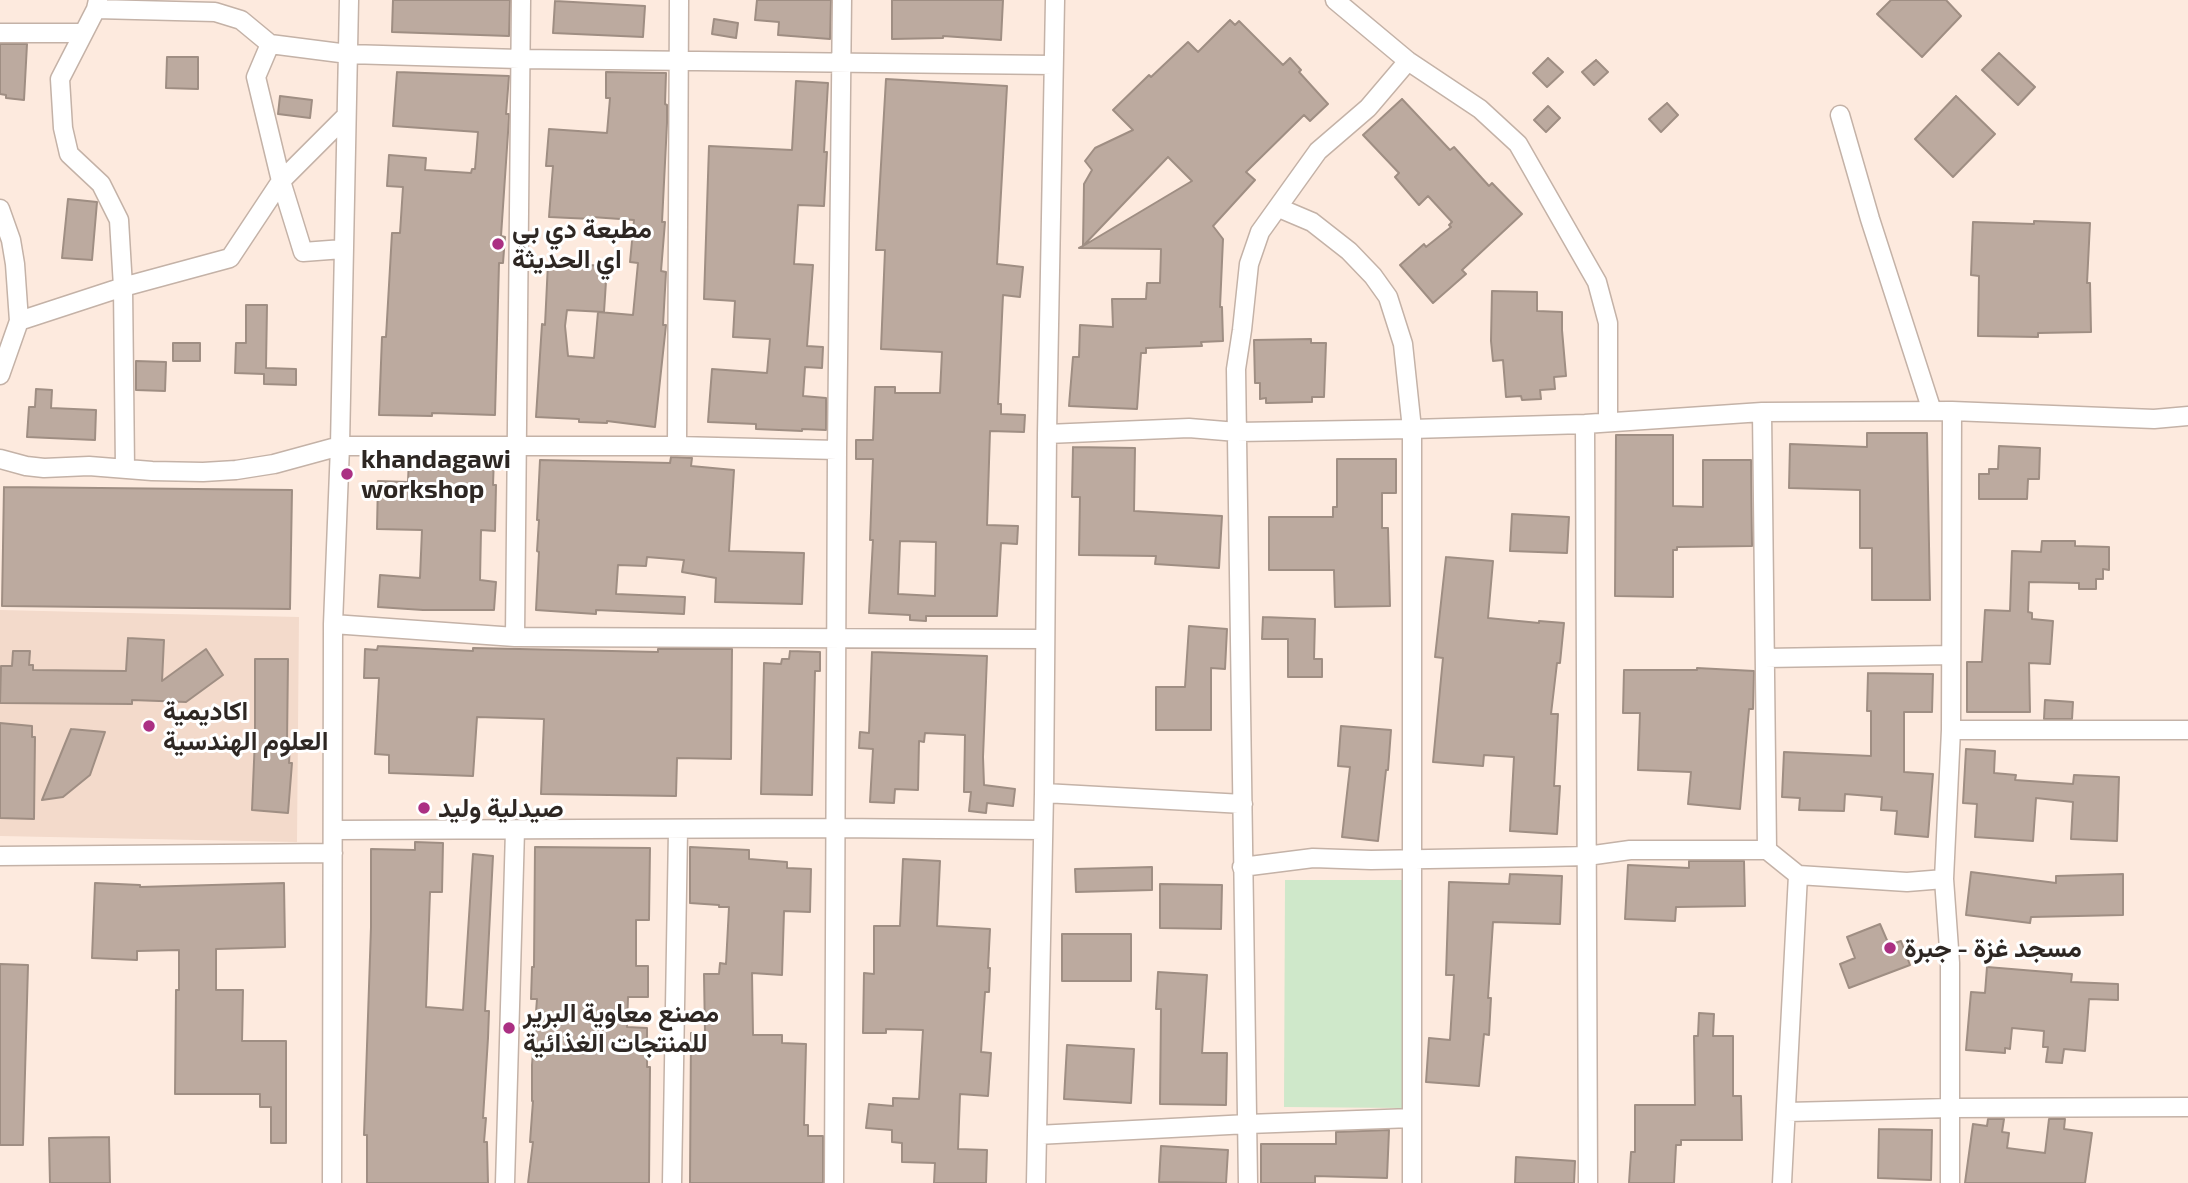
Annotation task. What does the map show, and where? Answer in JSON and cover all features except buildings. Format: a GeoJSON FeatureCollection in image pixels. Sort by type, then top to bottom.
{"type":"FeatureCollection","features":[{"type":"Feature","properties":{"kind":"street"},"geometry":{"type":"LineString","coordinates":[[332,1183],[333,624],[340,446],[349,0]]}},
{"type":"Feature","properties":{"kind":"street"},"geometry":{"type":"LineString","coordinates":[[515,637],[521,0]]}},
{"type":"Feature","properties":{"kind":"street"},"geometry":{"type":"LineString","coordinates":[[677,446],[679,0]]}},
{"type":"Feature","properties":{"kind":"street"},"geometry":{"type":"LineString","coordinates":[[834,1183],[842,0]]}},
{"type":"Feature","properties":{"kind":"street"},"geometry":{"type":"LineString","coordinates":[[1036,1183],[1055,0]]}},
{"type":"Feature","properties":{"kind":"street"},"geometry":{"type":"LineString","coordinates":[[1335,0],[1408,61],[1480,108],[1518,144],[1597,282],[1608,323],[1608,422]]}},
{"type":"Feature","properties":{"kind":"street"},"geometry":{"type":"LineString","coordinates":[[125,469],[123,287],[118,220],[101,184],[69,154],[63,128],[60,79],[97,5],[216,6],[241,20],[270,44],[348,54],[519,59],[1053,65]]}},
{"type":"Feature","properties":{"kind":"street"},"geometry":{"type":"LineString","coordinates":[[0,33],[83,33]]}},
{"type":"Feature","properties":{"kind":"street"},"geometry":{"type":"LineString","coordinates":[[270,44],[256,77],[281,181],[303,252],[343,249]]}},
{"type":"Feature","properties":{"kind":"street"},"geometry":{"type":"LineString","coordinates":[[1248,1183],[1236,369],[1248,264],[1260,232],[1318,151],[1368,107],[1408,61]]}},
{"type":"Feature","properties":{"kind":"street"},"geometry":{"type":"LineString","coordinates":[[19,321],[123,287],[230,258],[281,181],[346,116]]}},
{"type":"Feature","properties":{"kind":"street"},"geometry":{"type":"LineString","coordinates":[[1840,116],[1932,411]]}},
{"type":"Feature","properties":{"kind":"street"},"geometry":{"type":"LineString","coordinates":[[1279,208],[1312,222],[1349,251],[1373,276],[1388,297],[1403,344],[1412,429],[1412,1183]]}},
{"type":"Feature","properties":{"kind":"street"},"geometry":{"type":"LineString","coordinates":[[0,209],[11,240],[19,321],[0,375]]}},
{"type":"Feature","properties":{"kind":"street"},"geometry":{"type":"LineString","coordinates":[[1047,434],[1189,428],[1237,432],[1585,424],[1762,412],[1952,411],[2154,419],[2188,416]]}},
{"type":"Feature","properties":{"kind":"street"},"geometry":{"type":"LineString","coordinates":[[1950,1183],[1950,962],[1944,879],[1951,730],[1952,411]]}},
{"type":"Feature","properties":{"kind":"street"},"geometry":{"type":"LineString","coordinates":[[1762,412],[1767,849]]}},
{"type":"Feature","properties":{"kind":"street"},"geometry":{"type":"LineString","coordinates":[[1585,424],[1588,1183]]}},
{"type":"Feature","properties":{"kind":"street"},"geometry":{"type":"LineString","coordinates":[[0,458],[35,467],[89,466],[174,471],[236,470],[274,464],[340,446],[677,446],[837,450]]}},
{"type":"Feature","properties":{"kind":"street"},"geometry":{"type":"LineString","coordinates":[[333,624],[515,637],[1045,639]]}},
{"type":"Feature","properties":{"kind":"street"},"geometry":{"type":"LineString","coordinates":[[1765,658],[1951,655]]}},
{"type":"Feature","properties":{"kind":"street"},"geometry":{"type":"LineString","coordinates":[[1951,730],[2188,730]]}},
{"type":"Feature","properties":{"kind":"street"},"geometry":{"type":"LineString","coordinates":[[1044,793],[1243,804]]}},
{"type":"Feature","properties":{"kind":"street"},"geometry":{"type":"LineString","coordinates":[[333,830],[1042,830]]}},
{"type":"Feature","properties":{"kind":"street"},"geometry":{"type":"LineString","coordinates":[[505,1183],[515,830]]}},
{"type":"Feature","properties":{"kind":"street"},"geometry":{"type":"LineString","coordinates":[[672,1183],[678,830]]}},
{"type":"Feature","properties":{"kind":"street"},"geometry":{"type":"LineString","coordinates":[[1242,867],[1313,858],[1587,856],[1630,850],[1767,849],[1798,875],[1907,882],[1944,879]]}},
{"type":"Feature","properties":{"kind":"street"},"geometry":{"type":"LineString","coordinates":[[0,856],[333,853]]}},
{"type":"Feature","properties":{"kind":"street"},"geometry":{"type":"LineString","coordinates":[[1782,1183],[1798,875]]}},
{"type":"Feature","properties":{"kind":"street"},"geometry":{"type":"LineString","coordinates":[[1787,1112],[2188,1107]]}},
{"type":"Feature","properties":{"kind":"street"},"geometry":{"type":"LineString","coordinates":[[1037,1135],[1412,1118]]}},
{"type":"Feature","properties":{"kind":"shaded area","name":"اكاديمية العلوم الهندسية"},"geometry":{"type":"Polygon","coordinates":[[[0,610],[299,617],[297,842],[0,836],[0,610]]]}},
{"type":"Feature","properties":{"kind":"green space"},"geometry":{"type":"Polygon","coordinates":[[[1285,880],[1406,880],[1405,1108],[1284,1107],[1285,880]]]}},
{"type":"Feature","properties":{"kind":"place","name":"مطبعة دي بي اي الحديثة"},"geometry":{"type":"Point","coordinates":[498,244]}},
{"type":"Feature","properties":{"kind":"place","name":"khandagawi workshop"},"geometry":{"type":"Point","coordinates":[347,474]}},
{"type":"Feature","properties":{"kind":"place","name":"اكاديمية العلوم الهندسية"},"geometry":{"type":"Point","coordinates":[149,726]}},
{"type":"Feature","properties":{"kind":"place","name":"صيدلية وليد"},"geometry":{"type":"Point","coordinates":[424,808]}},
{"type":"Feature","properties":{"kind":"place","name":"مسجد غزة - جبرة"},"geometry":{"type":"Point","coordinates":[1890,948]}},
{"type":"Feature","properties":{"kind":"place","name":"مصنع معاوية البرير للمنتجات الغذائية"},"geometry":{"type":"Point","coordinates":[509,1028]}}]}
